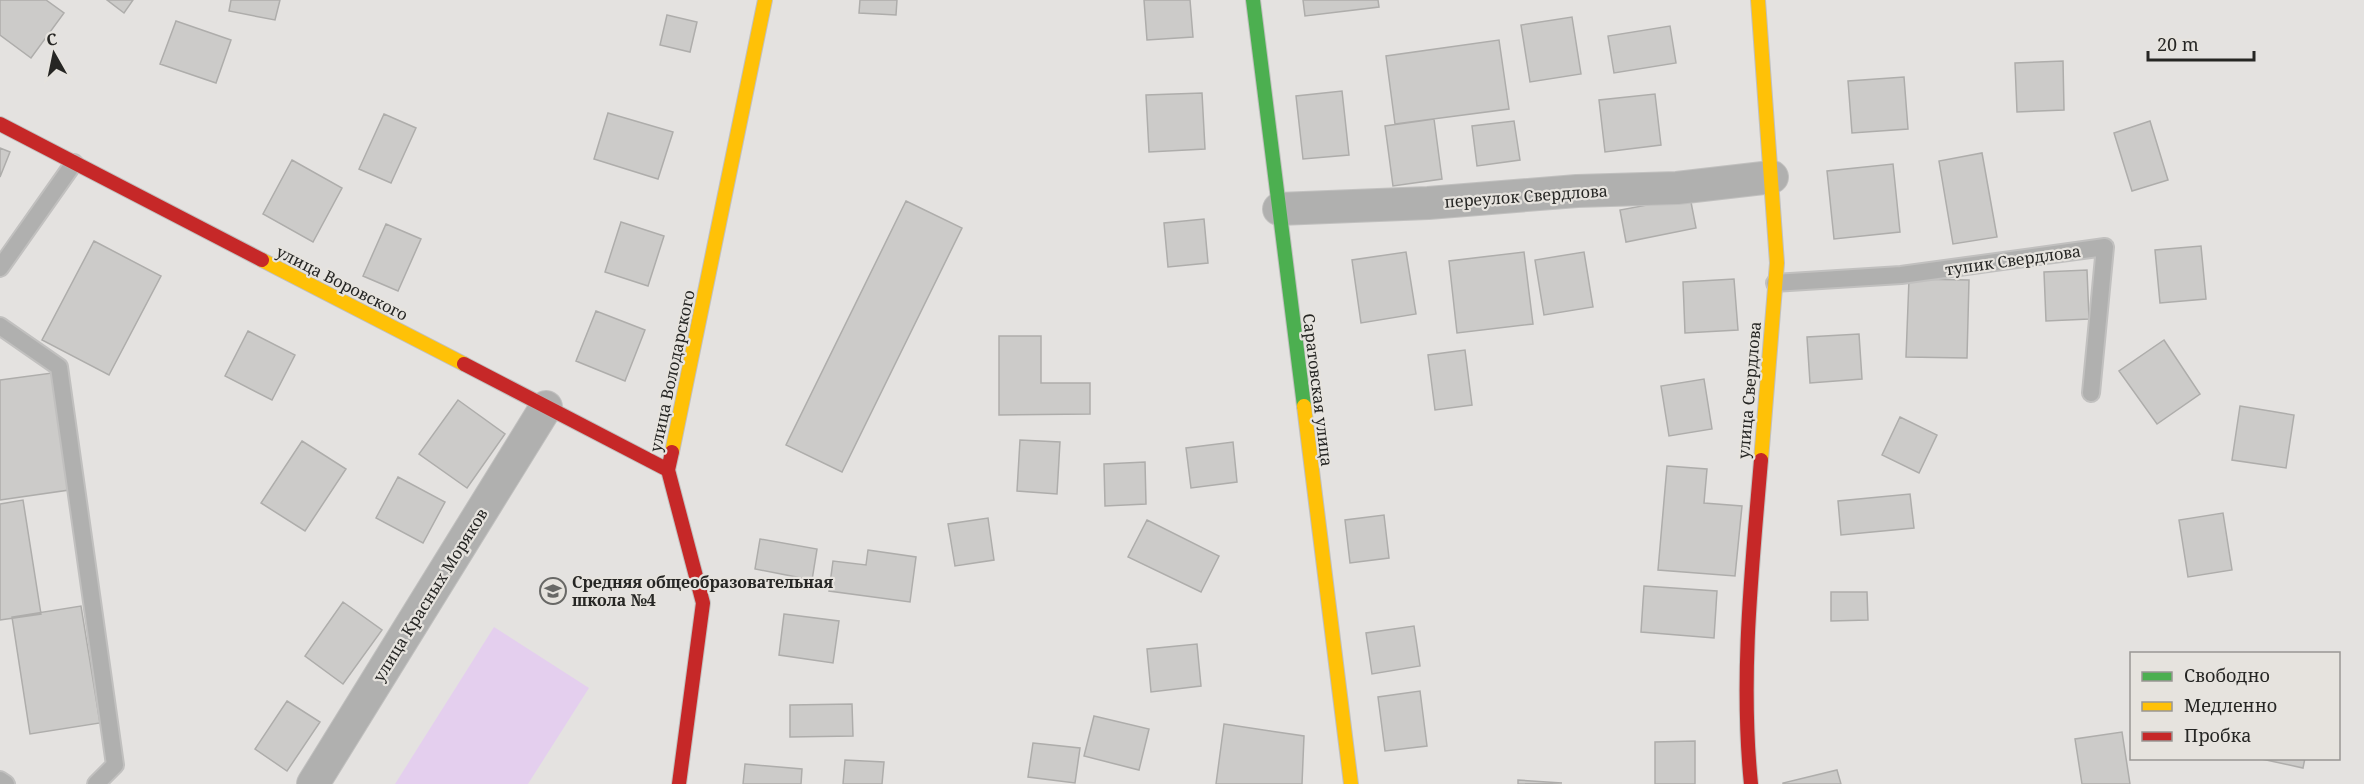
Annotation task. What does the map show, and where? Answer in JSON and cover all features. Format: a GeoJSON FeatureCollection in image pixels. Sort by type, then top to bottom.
{"type":"FeatureCollection","features":[{"type":"Feature","properties":{"kind":"street","name":"улица Володарского"},"geometry":{"type":"LineString","coordinates":[[679,784],[703,603],[668,471],[765,0]]}},
{"type":"Feature","properties":{"kind":"street","name":"Саратовская улица"},"geometry":{"type":"LineString","coordinates":[[1253,0],[1351,784]]}},
{"type":"Feature","properties":{"kind":"street","name":"улица Свердлова"},"geometry":{"type":"LineString","coordinates":[[1751,784],[1746,735],[1747,628],[1777,263],[1758,0]]}},
{"type":"Feature","properties":{"kind":"street","name":"улица Воровского"},"geometry":{"type":"LineString","coordinates":[[0,124],[668,471]]}},
{"type":"Feature","properties":{"kind":"street","name":"переулок Свердлова"},"geometry":{"type":"LineString","coordinates":[[1279,209],[1428,203],[1577,190],[1677,188],[1772,177]]}},
{"type":"Feature","properties":{"kind":"street","name":"улица Красных Моряков"},"geometry":{"type":"LineString","coordinates":[[313,784],[546,407]]}},
{"type":"Feature","properties":{"kind":"lane"},"geometry":{"type":"LineString","coordinates":[[0,268],[74,163]]}},
{"type":"Feature","properties":{"kind":"lane","name":"тупик Свердлова"},"geometry":{"type":"LineString","coordinates":[[1775,283],[1901,275],[2105,247],[2091,393]]}},
{"type":"Feature","properties":{"kind":"lane"},"geometry":{"type":"LineString","coordinates":[[0,326],[59,366],[115,765],[96,784]]}},
{"type":"Feature","properties":{"kind":"lane"},"geometry":{"type":"LineString","coordinates":[[0,780],[6,784]]}},
{"type":"Feature","properties":{"kind":"shaded area"},"geometry":{"type":"Polygon","coordinates":[[[494,627],[589,688],[528,784],[395,784],[494,627]]]}},
{"type":"Feature","properties":{"kind":"building"},"geometry":{"type":"Polygon","coordinates":[[[0,0],[46,0],[64,13],[31,58],[0,35],[0,0]]]}},
{"type":"Feature","properties":{"kind":"building"},"geometry":{"type":"Polygon","coordinates":[[[107,0],[133,0],[124,13],[107,0]]]}},
{"type":"Feature","properties":{"kind":"building"},"geometry":{"type":"Polygon","coordinates":[[[231,0],[280,0],[275,20],[229,11],[231,0]]]}},
{"type":"Feature","properties":{"kind":"building"},"geometry":{"type":"Polygon","coordinates":[[[860,0],[897,0],[896,15],[859,13],[860,0]]]}},
{"type":"Feature","properties":{"kind":"building"},"geometry":{"type":"Polygon","coordinates":[[[1144,0],[1190,0],[1193,37],[1147,40],[1144,0]]]}},
{"type":"Feature","properties":{"kind":"building"},"geometry":{"type":"Polygon","coordinates":[[[1303,0],[1378,0],[1379,7],[1305,16],[1303,0]]]}},
{"type":"Feature","properties":{"kind":"building"},"geometry":{"type":"Polygon","coordinates":[[[667,15],[697,22],[690,52],[660,45],[667,15]]]}},
{"type":"Feature","properties":{"kind":"building"},"geometry":{"type":"Polygon","coordinates":[[[1572,17],[1581,74],[1530,82],[1521,25],[1572,17]]]}},
{"type":"Feature","properties":{"kind":"building"},"geometry":{"type":"Polygon","coordinates":[[[176,21],[231,40],[216,83],[160,64],[176,21]]]}},
{"type":"Feature","properties":{"kind":"building"},"geometry":{"type":"Polygon","coordinates":[[[1670,26],[1676,63],[1614,73],[1608,36],[1670,26]]]}},
{"type":"Feature","properties":{"kind":"building"},"geometry":{"type":"Polygon","coordinates":[[[1499,40],[1509,109],[1395,124],[1386,56],[1499,40]]]}},
{"type":"Feature","properties":{"kind":"building"},"geometry":{"type":"Polygon","coordinates":[[[2063,61],[2064,110],[2017,112],[2015,63],[2063,61]]]}},
{"type":"Feature","properties":{"kind":"building"},"geometry":{"type":"Polygon","coordinates":[[[1904,77],[1908,129],[1852,133],[1848,81],[1904,77]]]}},
{"type":"Feature","properties":{"kind":"building"},"geometry":{"type":"Polygon","coordinates":[[[1342,91],[1349,155],[1303,159],[1296,96],[1342,91]]]}},
{"type":"Feature","properties":{"kind":"building"},"geometry":{"type":"Polygon","coordinates":[[[1202,93],[1205,149],[1149,152],[1146,95],[1202,93]]]}},
{"type":"Feature","properties":{"kind":"building"},"geometry":{"type":"Polygon","coordinates":[[[1655,94],[1661,145],[1605,152],[1599,100],[1655,94]]]}},
{"type":"Feature","properties":{"kind":"building"},"geometry":{"type":"Polygon","coordinates":[[[608,113],[673,132],[658,179],[594,159],[608,113]]]}},
{"type":"Feature","properties":{"kind":"building"},"geometry":{"type":"Polygon","coordinates":[[[384,114],[416,128],[391,183],[359,169],[384,114]]]}},
{"type":"Feature","properties":{"kind":"building"},"geometry":{"type":"Polygon","coordinates":[[[1434,119],[1442,179],[1393,186],[1385,126],[1434,119]]]}},
{"type":"Feature","properties":{"kind":"building"},"geometry":{"type":"Polygon","coordinates":[[[1514,121],[1520,160],[1477,166],[1472,126],[1514,121]]]}},
{"type":"Feature","properties":{"kind":"building"},"geometry":{"type":"Polygon","coordinates":[[[2150,121],[2168,180],[2132,191],[2114,133],[2150,121]]]}},
{"type":"Feature","properties":{"kind":"building"},"geometry":{"type":"Polygon","coordinates":[[[0,148],[10,152],[0,177],[0,148]]]}},
{"type":"Feature","properties":{"kind":"building"},"geometry":{"type":"Polygon","coordinates":[[[1982,153],[1997,237],[1953,244],[1939,161],[1982,153]]]}},
{"type":"Feature","properties":{"kind":"building"},"geometry":{"type":"Polygon","coordinates":[[[292,160],[342,188],[313,242],[263,214],[292,160]]]}},
{"type":"Feature","properties":{"kind":"building"},"geometry":{"type":"Polygon","coordinates":[[[1893,164],[1900,232],[1834,239],[1827,171],[1893,164]]]}},
{"type":"Feature","properties":{"kind":"building"},"geometry":{"type":"Polygon","coordinates":[[[1690,197],[1696,228],[1626,242],[1620,210],[1690,197]]]}},
{"type":"Feature","properties":{"kind":"building"},"geometry":{"type":"Polygon","coordinates":[[[906,201],[962,228],[842,472],[786,445],[906,201]]]}},
{"type":"Feature","properties":{"kind":"building"},"geometry":{"type":"Polygon","coordinates":[[[1204,219],[1208,263],[1168,267],[1164,223],[1204,219]]]}},
{"type":"Feature","properties":{"kind":"building"},"geometry":{"type":"Polygon","coordinates":[[[621,222],[664,236],[648,286],[605,272],[621,222]]]}},
{"type":"Feature","properties":{"kind":"building"},"geometry":{"type":"Polygon","coordinates":[[[386,224],[421,239],[398,291],[363,276],[386,224]]]}},
{"type":"Feature","properties":{"kind":"building"},"geometry":{"type":"Polygon","coordinates":[[[94,241],[161,276],[109,375],[42,340],[94,241]]]}},
{"type":"Feature","properties":{"kind":"building"},"geometry":{"type":"Polygon","coordinates":[[[2201,246],[2206,299],[2160,303],[2155,250],[2201,246]]]}},
{"type":"Feature","properties":{"kind":"building"},"geometry":{"type":"Polygon","coordinates":[[[1406,252],[1416,314],[1361,323],[1352,260],[1406,252]]]}},
{"type":"Feature","properties":{"kind":"building"},"geometry":{"type":"Polygon","coordinates":[[[1524,252],[1533,324],[1457,333],[1449,261],[1524,252]]]}},
{"type":"Feature","properties":{"kind":"building"},"geometry":{"type":"Polygon","coordinates":[[[1584,252],[1593,307],[1544,315],[1535,260],[1584,252]]]}},
{"type":"Feature","properties":{"kind":"building"},"geometry":{"type":"Polygon","coordinates":[[[2087,270],[2089,319],[2046,321],[2044,272],[2087,270]]]}},
{"type":"Feature","properties":{"kind":"building"},"geometry":{"type":"Polygon","coordinates":[[[1734,279],[1738,330],[1685,333],[1683,282],[1734,279]]]}},
{"type":"Feature","properties":{"kind":"building"},"geometry":{"type":"Polygon","coordinates":[[[1909,279],[1969,280],[1967,358],[1906,357],[1909,279]]]}},
{"type":"Feature","properties":{"kind":"building"},"geometry":{"type":"Polygon","coordinates":[[[596,311],[645,330],[625,381],[576,361],[596,311]]]}},
{"type":"Feature","properties":{"kind":"building"},"geometry":{"type":"Polygon","coordinates":[[[248,331],[295,355],[272,400],[225,376],[248,331]]]}},
{"type":"Feature","properties":{"kind":"building"},"geometry":{"type":"Polygon","coordinates":[[[1859,334],[1862,379],[1810,383],[1807,337],[1859,334]]]}},
{"type":"Feature","properties":{"kind":"building"},"geometry":{"type":"Polygon","coordinates":[[[999,336],[1041,336],[1041,383],[1090,383],[1090,414],[999,415],[999,336]]]}},
{"type":"Feature","properties":{"kind":"building"},"geometry":{"type":"Polygon","coordinates":[[[2164,340],[2200,394],[2157,424],[2119,371],[2164,340]]]}},
{"type":"Feature","properties":{"kind":"building"},"geometry":{"type":"Polygon","coordinates":[[[1465,350],[1472,405],[1435,410],[1428,355],[1465,350]]]}},
{"type":"Feature","properties":{"kind":"building"},"geometry":{"type":"Polygon","coordinates":[[[52,373],[69,490],[0,500],[0,380],[52,373]]]}},
{"type":"Feature","properties":{"kind":"building"},"geometry":{"type":"Polygon","coordinates":[[[1704,379],[1712,429],[1669,436],[1661,386],[1704,379]]]}},
{"type":"Feature","properties":{"kind":"building"},"geometry":{"type":"Polygon","coordinates":[[[458,400],[505,434],[467,488],[419,454],[458,400]]]}},
{"type":"Feature","properties":{"kind":"building"},"geometry":{"type":"Polygon","coordinates":[[[2240,406],[2294,415],[2286,468],[2232,460],[2240,406]]]}},
{"type":"Feature","properties":{"kind":"building"},"geometry":{"type":"Polygon","coordinates":[[[1900,417],[1937,435],[1919,473],[1882,455],[1900,417]]]}},
{"type":"Feature","properties":{"kind":"building"},"geometry":{"type":"Polygon","coordinates":[[[1020,440],[1060,442],[1057,494],[1017,491],[1020,440]]]}},
{"type":"Feature","properties":{"kind":"building"},"geometry":{"type":"Polygon","coordinates":[[[302,441],[346,469],[305,531],[261,503],[302,441]]]}},
{"type":"Feature","properties":{"kind":"building"},"geometry":{"type":"Polygon","coordinates":[[[1233,442],[1237,482],[1191,488],[1186,448],[1233,442]]]}},
{"type":"Feature","properties":{"kind":"building"},"geometry":{"type":"Polygon","coordinates":[[[1145,462],[1146,504],[1105,506],[1104,464],[1145,462]]]}},
{"type":"Feature","properties":{"kind":"building"},"geometry":{"type":"Polygon","coordinates":[[[1667,466],[1707,469],[1704,503],[1742,506],[1735,576],[1658,570],[1667,466]]]}},
{"type":"Feature","properties":{"kind":"building"},"geometry":{"type":"Polygon","coordinates":[[[398,477],[445,502],[423,543],[376,518],[398,477]]]}},
{"type":"Feature","properties":{"kind":"building"},"geometry":{"type":"Polygon","coordinates":[[[1910,494],[1914,528],[1841,535],[1838,501],[1910,494]]]}},
{"type":"Feature","properties":{"kind":"building"},"geometry":{"type":"Polygon","coordinates":[[[23,500],[41,614],[0,620],[0,504],[23,500]]]}},
{"type":"Feature","properties":{"kind":"building"},"geometry":{"type":"Polygon","coordinates":[[[2223,513],[2232,570],[2188,577],[2179,520],[2223,513]]]}},
{"type":"Feature","properties":{"kind":"building"},"geometry":{"type":"Polygon","coordinates":[[[1384,515],[1389,558],[1350,563],[1345,520],[1384,515]]]}},
{"type":"Feature","properties":{"kind":"building"},"geometry":{"type":"Polygon","coordinates":[[[988,518],[994,560],[955,566],[948,524],[988,518]]]}},
{"type":"Feature","properties":{"kind":"building"},"geometry":{"type":"Polygon","coordinates":[[[1147,520],[1219,556],[1201,592],[1128,557],[1147,520]]]}},
{"type":"Feature","properties":{"kind":"building"},"geometry":{"type":"Polygon","coordinates":[[[760,539],[817,549],[812,580],[755,569],[760,539]]]}},
{"type":"Feature","properties":{"kind":"building"},"geometry":{"type":"Polygon","coordinates":[[[868,550],[916,557],[910,602],[829,591],[833,561],[866,565],[868,550]]]}},
{"type":"Feature","properties":{"kind":"building"},"geometry":{"type":"Polygon","coordinates":[[[1644,586],[1717,591],[1714,638],[1641,632],[1644,586]]]}},
{"type":"Feature","properties":{"kind":"building"},"geometry":{"type":"Polygon","coordinates":[[[1831,592],[1867,592],[1868,620],[1831,621],[1831,592]]]}},
{"type":"Feature","properties":{"kind":"building"},"geometry":{"type":"Polygon","coordinates":[[[343,602],[382,630],[343,684],[305,656],[343,602]]]}},
{"type":"Feature","properties":{"kind":"building"},"geometry":{"type":"Polygon","coordinates":[[[81,606],[100,723],[30,734],[12,617],[81,606]]]}},
{"type":"Feature","properties":{"kind":"building"},"geometry":{"type":"Polygon","coordinates":[[[784,614],[839,621],[833,663],[779,655],[784,614]]]}},
{"type":"Feature","properties":{"kind":"building"},"geometry":{"type":"Polygon","coordinates":[[[1414,626],[1420,666],[1372,674],[1366,633],[1414,626]]]}},
{"type":"Feature","properties":{"kind":"building"},"geometry":{"type":"Polygon","coordinates":[[[1197,644],[1201,686],[1151,692],[1147,649],[1197,644]]]}},
{"type":"Feature","properties":{"kind":"building"},"geometry":{"type":"Polygon","coordinates":[[[1420,691],[1427,746],[1385,751],[1378,697],[1420,691]]]}},
{"type":"Feature","properties":{"kind":"building"},"geometry":{"type":"Polygon","coordinates":[[[287,701],[320,722],[287,771],[255,749],[287,701]]]}},
{"type":"Feature","properties":{"kind":"building"},"geometry":{"type":"Polygon","coordinates":[[[852,704],[853,736],[790,737],[790,705],[852,704]]]}},
{"type":"Feature","properties":{"kind":"building"},"geometry":{"type":"Polygon","coordinates":[[[1094,716],[1149,729],[1139,770],[1084,756],[1094,716]]]}},
{"type":"Feature","properties":{"kind":"building"},"geometry":{"type":"Polygon","coordinates":[[[1224,724],[1304,736],[1302,784],[1216,784],[1224,724]]]}},
{"type":"Feature","properties":{"kind":"building"},"geometry":{"type":"Polygon","coordinates":[[[2122,732],[2130,784],[2082,784],[2075,739],[2122,732]]]}},
{"type":"Feature","properties":{"kind":"building"},"geometry":{"type":"Polygon","coordinates":[[[1695,741],[1695,784],[1655,784],[1655,742],[1695,741]]]}},
{"type":"Feature","properties":{"kind":"building"},"geometry":{"type":"Polygon","coordinates":[[[1033,743],[1080,748],[1075,783],[1028,777],[1033,743]]]}},
{"type":"Feature","properties":{"kind":"building"},"geometry":{"type":"Polygon","coordinates":[[[845,760],[884,762],[882,784],[843,784],[845,760]]]}},
{"type":"Feature","properties":{"kind":"building"},"geometry":{"type":"Polygon","coordinates":[[[2266,760],[2305,760],[2303,768],[2266,760]]]}},
{"type":"Feature","properties":{"kind":"building"},"geometry":{"type":"Polygon","coordinates":[[[745,764],[802,769],[801,784],[743,784],[745,764]]]}},
{"type":"Feature","properties":{"kind":"building"},"geometry":{"type":"Polygon","coordinates":[[[1837,770],[1841,784],[1783,784],[1783,783],[1837,770]]]}},
{"type":"Feature","properties":{"kind":"building"},"geometry":{"type":"Polygon","coordinates":[[[1518,780],[1562,783],[1518,784],[1518,780]]]}},
{"type":"Feature","properties":{"kind":"traffic: fast"},"geometry":{"type":"LineString","coordinates":[[1253,0],[1304,406]]}},
{"type":"Feature","properties":{"kind":"traffic: slow"},"geometry":{"type":"LineString","coordinates":[[672,452],[765,0]]}},
{"type":"Feature","properties":{"kind":"traffic: slow"},"geometry":{"type":"LineString","coordinates":[[1758,0],[1777,263],[1761,460]]}},
{"type":"Feature","properties":{"kind":"traffic: slow"},"geometry":{"type":"LineString","coordinates":[[262,260],[464,364]]}},
{"type":"Feature","properties":{"kind":"traffic: slow"},"geometry":{"type":"LineString","coordinates":[[1304,406],[1351,784]]}},
{"type":"Feature","properties":{"kind":"traffic: jam"},"geometry":{"type":"LineString","coordinates":[[0,124],[262,260]]}},
{"type":"Feature","properties":{"kind":"traffic: jam"},"geometry":{"type":"LineString","coordinates":[[464,364],[668,470]]}},
{"type":"Feature","properties":{"kind":"traffic: jam"},"geometry":{"type":"LineString","coordinates":[[672,452],[668,470],[703,603],[679,784]]}},
{"type":"Feature","properties":{"kind":"traffic: jam"},"geometry":{"type":"LineString","coordinates":[[1751,784],[1747,703],[1748,622],[1761,460]]}},
{"type":"Feature","properties":{"kind":"place","name":"Средняя общеобразовательная школа №4"},"geometry":{"type":"Point","coordinates":[553,591]}}]}
